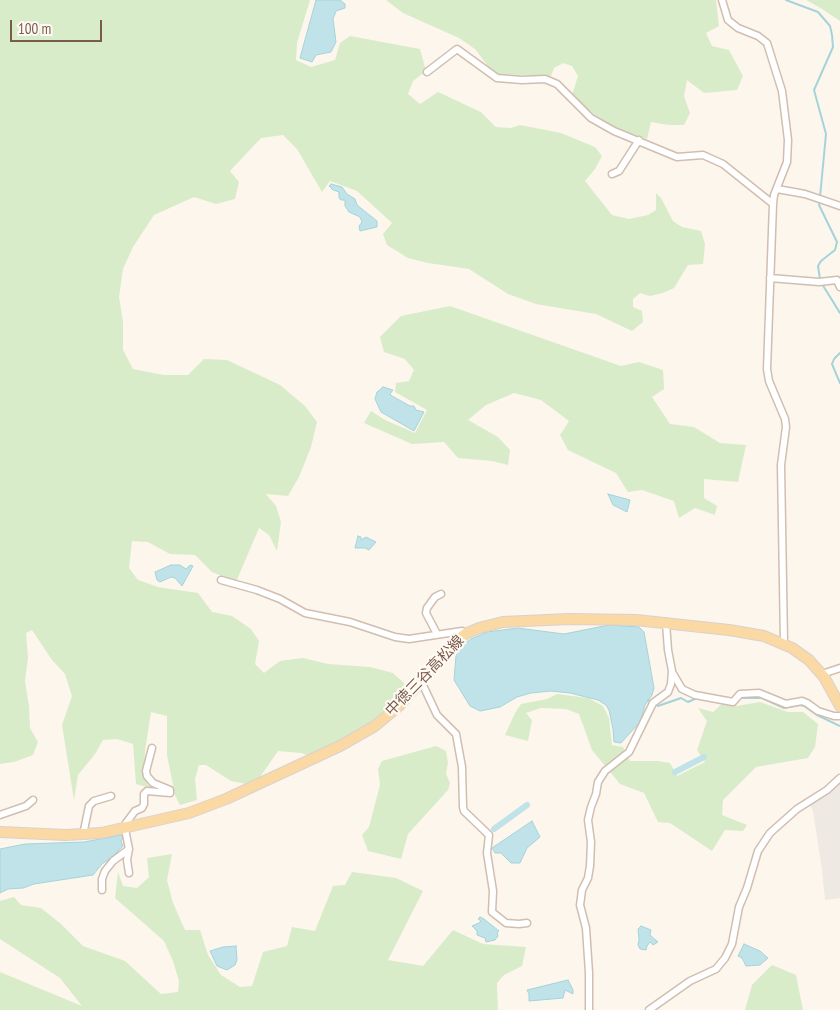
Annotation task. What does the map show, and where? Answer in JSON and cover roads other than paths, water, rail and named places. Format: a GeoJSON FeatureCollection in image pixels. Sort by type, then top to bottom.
{"type":"FeatureCollection","features":[{"type":"Feature","properties":{"kind":"main road","name":"中徳三谷高松線"},"geometry":{"type":"LineString","coordinates":[[0,832],[83,835],[125,829],[189,813],[226,799],[340,746],[375,726],[399,706],[444,653],[465,634],[492,624],[529,620],[614,619],[746,632],[764,636],[784,643],[800,653],[822,674],[840,706]]}},
{"type":"Feature","properties":{"kind":"street"},"geometry":{"type":"LineString","coordinates":[[722,0],[728,20],[738,28],[758,36],[766,43],[782,91],[788,152],[784,174],[773,204],[767,369],[772,390],[778,401],[786,427],[781,465],[784,643]]}},
{"type":"Feature","properties":{"kind":"street"},"geometry":{"type":"LineString","coordinates":[[427,72],[457,49],[497,78],[545,79],[557,84],[591,118],[614,131],[677,157],[704,155],[723,164],[773,204]]}},
{"type":"Feature","properties":{"kind":"street"},"geometry":{"type":"LineString","coordinates":[[612,174],[619,171],[639,140]]}},
{"type":"Feature","properties":{"kind":"street"},"geometry":{"type":"LineString","coordinates":[[777,189],[821,198],[840,206]]}},
{"type":"Feature","properties":{"kind":"street"},"geometry":{"type":"LineString","coordinates":[[770,278],[822,282],[837,280],[840,287]]}},
{"type":"Feature","properties":{"kind":"street"},"geometry":{"type":"LineString","coordinates":[[221,580],[257,590],[280,599],[305,613],[322,618],[350,622],[395,637],[409,639],[462,631],[465,634]]}},
{"type":"Feature","properties":{"kind":"street"},"geometry":{"type":"LineString","coordinates":[[437,634],[426,613],[434,597],[442,594]]}},
{"type":"Feature","properties":{"kind":"street"},"geometry":{"type":"LineString","coordinates":[[589,1010],[586,928],[580,905],[582,890],[588,878],[590,866],[591,842],[588,820],[598,782],[605,771],[630,752],[653,703],[668,692],[672,671],[666,623]]}},
{"type":"Feature","properties":{"kind":"street"},"geometry":{"type":"LineString","coordinates":[[822,674],[840,668]]}},
{"type":"Feature","properties":{"kind":"street"},"geometry":{"type":"LineString","coordinates":[[672,671],[682,689],[695,694],[734,702],[740,694],[759,693],[786,704],[802,701],[818,711],[840,716]]}},
{"type":"Feature","properties":{"kind":"street"},"geometry":{"type":"LineString","coordinates":[[421,681],[436,715],[456,734],[462,767],[464,811],[488,835],[487,853],[493,890],[492,912],[506,922],[527,923]]}},
{"type":"Feature","properties":{"kind":"street"},"geometry":{"type":"LineString","coordinates":[[129,873],[127,860],[129,849],[125,829],[130,816],[134,811],[142,808],[144,794],[147,791],[170,793],[170,790],[153,783],[147,776],[146,771],[152,748]]}},
{"type":"Feature","properties":{"kind":"street"},"geometry":{"type":"LineString","coordinates":[[649,1010],[690,981],[716,969],[726,958],[732,944],[738,907],[747,888],[758,851],[770,833],[797,809],[827,790],[840,778]]}},
{"type":"Feature","properties":{"kind":"street"},"geometry":{"type":"LineString","coordinates":[[83,835],[89,806],[94,801],[111,796]]}},
{"type":"Feature","properties":{"kind":"street"},"geometry":{"type":"LineString","coordinates":[[0,815],[26,806],[33,800]]}},
{"type":"Feature","properties":{"kind":"street"},"geometry":{"type":"LineString","coordinates":[[102,890],[102,879],[105,871],[113,861],[129,849]]}},
{"type":"Feature","properties":{"kind":"water"},"geometry":{"type":"Polygon","coordinates":[[[316,0],[340,0],[345,4],[345,8],[336,11],[333,19],[336,42],[331,52],[316,55],[312,62],[300,58],[316,0]]]}},
{"type":"Feature","properties":{"kind":"water"},"geometry":{"type":"Polygon","coordinates":[[[331,184],[342,187],[347,194],[355,199],[357,205],[377,221],[377,227],[360,231],[359,226],[362,222],[360,217],[349,212],[345,206],[345,200],[339,198],[339,192],[329,186],[331,184]]]}},
{"type":"Feature","properties":{"kind":"water"},"geometry":{"type":"Polygon","coordinates":[[[383,387],[393,390],[390,394],[392,396],[410,406],[414,406],[416,410],[424,412],[414,431],[381,412],[375,399],[377,392],[383,387]]]}},
{"type":"Feature","properties":{"kind":"water"},"geometry":{"type":"Polygon","coordinates":[[[608,494],[630,500],[627,512],[613,505],[608,494]]]}},
{"type":"Feature","properties":{"kind":"water"},"geometry":{"type":"Polygon","coordinates":[[[358,536],[361,537],[361,540],[366,537],[376,542],[369,550],[355,548],[358,536]]]}},
{"type":"Feature","properties":{"kind":"water"},"geometry":{"type":"Polygon","coordinates":[[[171,565],[180,565],[186,569],[190,565],[193,566],[182,586],[175,578],[171,577],[160,582],[157,580],[155,572],[171,565]]]}},
{"type":"Feature","properties":{"kind":"water"},"geometry":{"type":"Polygon","coordinates":[[[609,625],[639,627],[644,632],[654,688],[652,695],[645,705],[640,722],[621,743],[614,742],[609,710],[606,705],[598,700],[570,693],[551,691],[531,693],[517,697],[500,707],[480,711],[470,706],[454,680],[455,650],[471,639],[487,632],[518,628],[564,634],[609,625]]]}},
{"type":"Feature","properties":{"kind":"water"},"geometry":{"type":"Polygon","coordinates":[[[532,821],[540,837],[527,848],[520,863],[511,863],[501,853],[495,853],[492,848],[532,821]]]}},
{"type":"Feature","properties":{"kind":"water"},"geometry":{"type":"Polygon","coordinates":[[[122,835],[121,841],[123,846],[102,864],[93,875],[8,889],[0,893],[0,849],[25,844],[84,842],[122,835]]]}},
{"type":"Feature","properties":{"kind":"water"},"geometry":{"type":"Polygon","coordinates":[[[480,917],[499,931],[495,940],[486,942],[485,938],[477,935],[477,931],[472,926],[481,921],[478,919],[480,917]]]}},
{"type":"Feature","properties":{"kind":"water"},"geometry":{"type":"Polygon","coordinates":[[[641,926],[651,930],[650,935],[658,942],[653,945],[650,942],[646,950],[640,949],[638,945],[638,929],[641,926]]]}},
{"type":"Feature","properties":{"kind":"water"},"geometry":{"type":"Polygon","coordinates":[[[744,944],[760,951],[768,958],[760,965],[746,966],[742,958],[738,956],[744,944]]]}},
{"type":"Feature","properties":{"kind":"water"},"geometry":{"type":"Polygon","coordinates":[[[236,946],[237,960],[235,965],[227,970],[217,966],[210,951],[236,946]]]}},
{"type":"Feature","properties":{"kind":"water"},"geometry":{"type":"Polygon","coordinates":[[[568,980],[573,994],[565,990],[563,998],[529,1001],[527,990],[568,980]]]}},
{"type":"Feature","properties":{"kind":"waterway"},"geometry":{"type":"LineString","coordinates":[[786,0],[818,12],[830,26],[832,35],[833,47],[814,90],[826,134],[820,197]]}},
{"type":"Feature","properties":{"kind":"waterway"},"geometry":{"type":"LineString","coordinates":[[820,202],[819,205],[837,242],[835,250],[821,261],[818,266],[820,279]]}},
{"type":"Feature","properties":{"kind":"waterway"},"geometry":{"type":"LineString","coordinates":[[822,284],[840,313]]}},
{"type":"Feature","properties":{"kind":"waterway"},"geometry":{"type":"LineString","coordinates":[[840,353],[832,364],[840,383]]}},
{"type":"Feature","properties":{"kind":"waterway"},"geometry":{"type":"LineString","coordinates":[[648,700],[658,706],[681,698],[688,702],[697,698]]}},
{"type":"Feature","properties":{"kind":"waterway"},"geometry":{"type":"LineString","coordinates":[[738,698],[762,698],[784,708],[804,706],[817,715],[840,726]]}},
{"type":"Feature","properties":{"kind":"waterway"},"geometry":{"type":"LineString","coordinates":[[675,772],[704,757]]}},
{"type":"Feature","properties":{"kind":"waterway"},"geometry":{"type":"LineString","coordinates":[[494,829],[527,805]]}}]}
